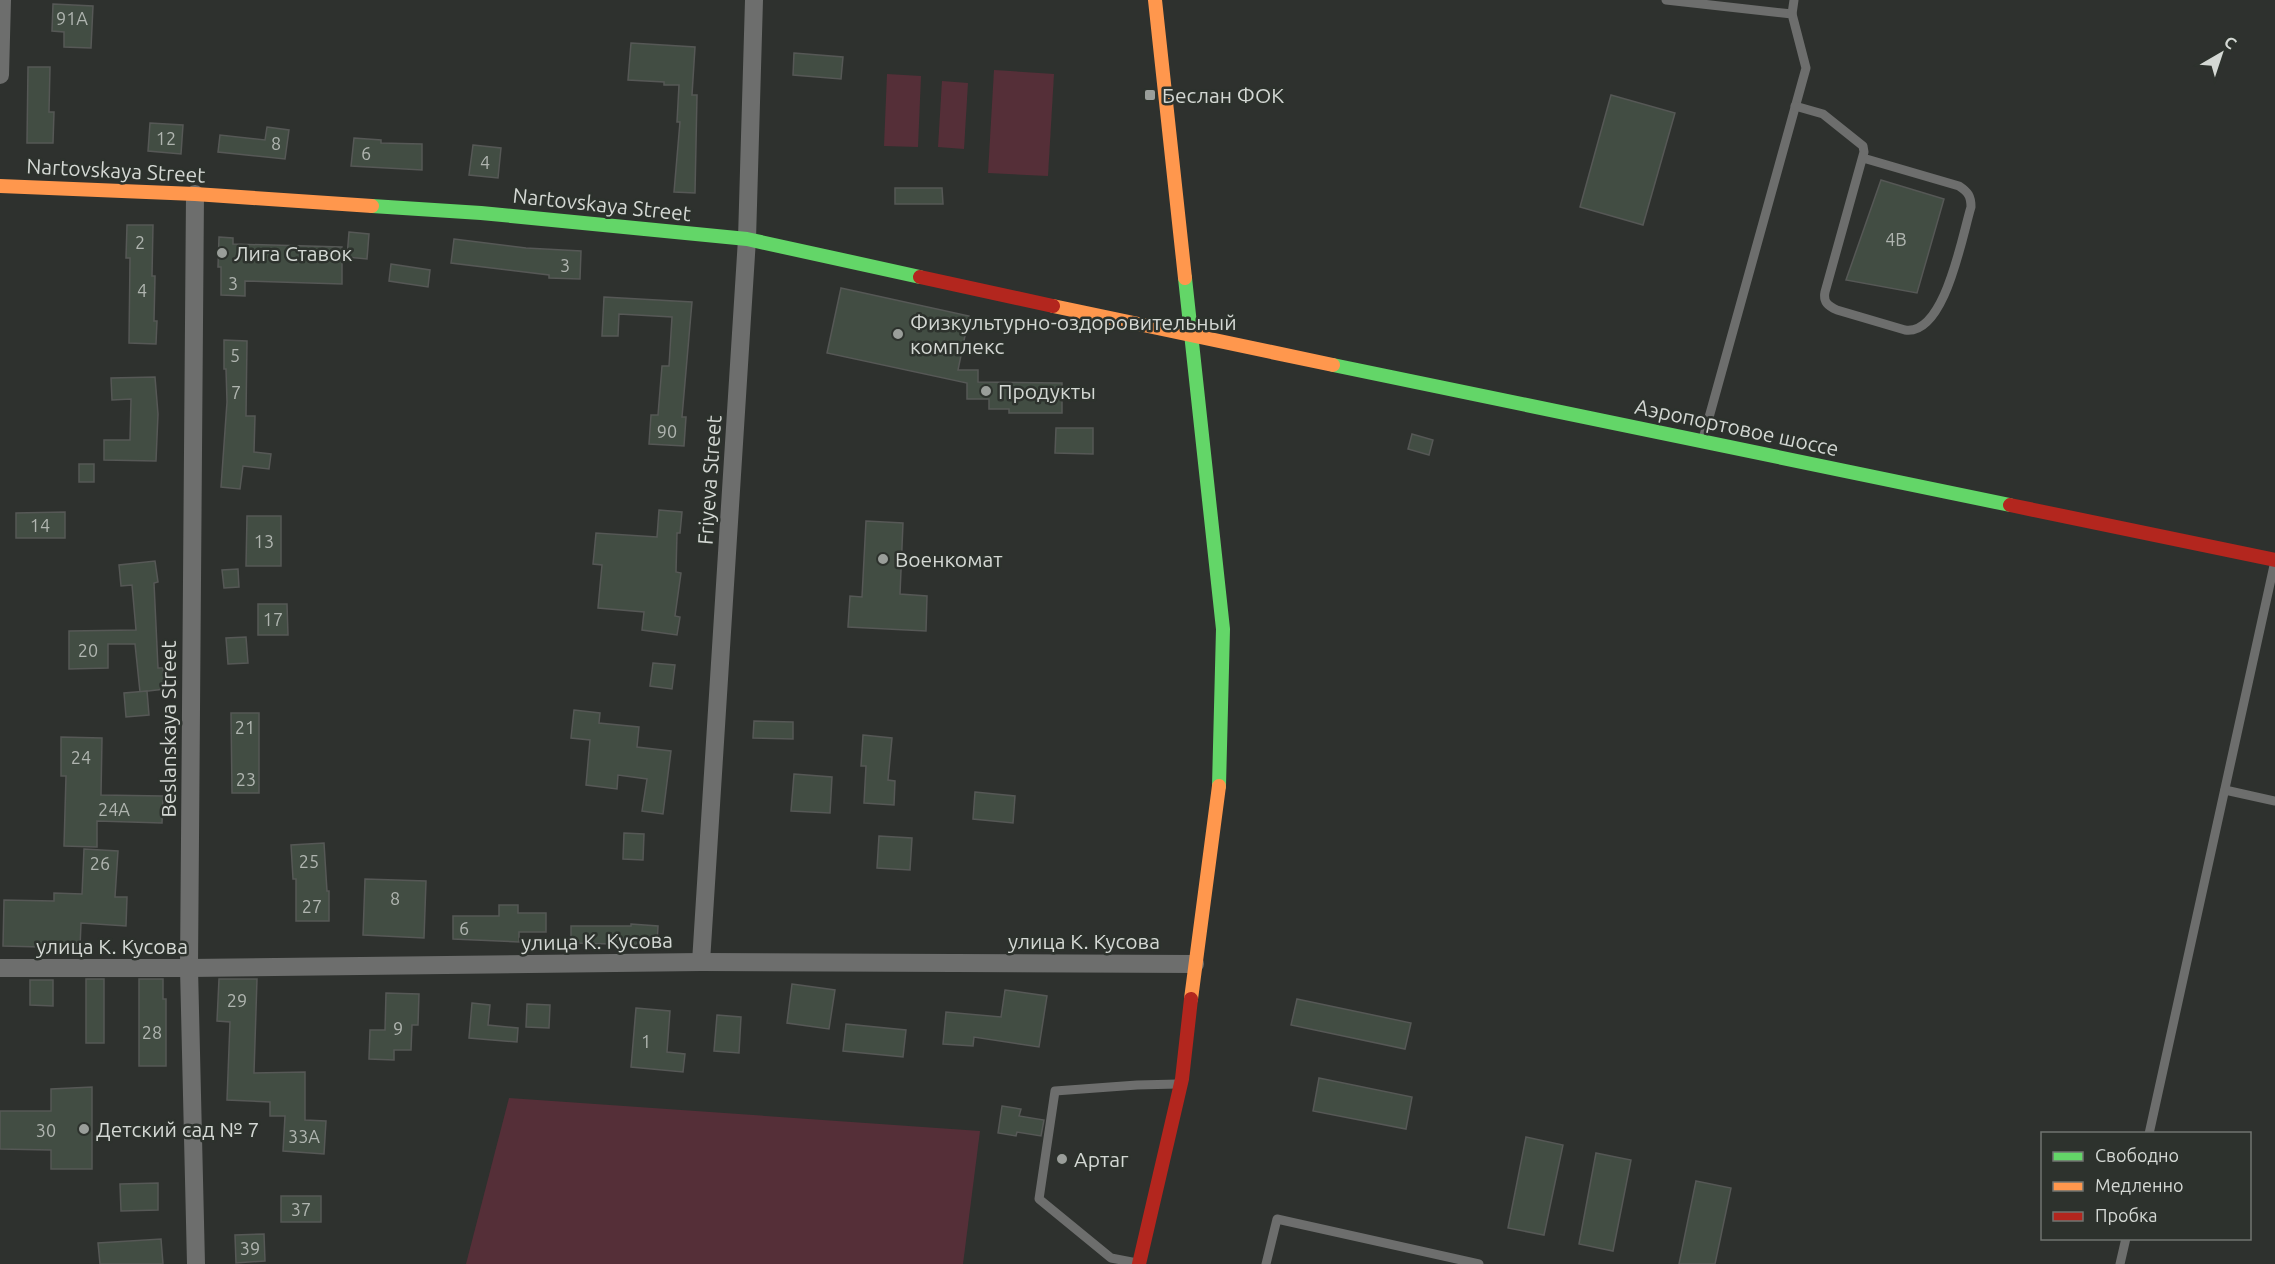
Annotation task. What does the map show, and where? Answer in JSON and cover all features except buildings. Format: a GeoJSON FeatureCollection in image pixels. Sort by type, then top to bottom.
{"type":"FeatureCollection","features":[{"type":"Feature","properties":{"kind":"main road"},"geometry":{"type":"LineString","coordinates":[[1139,1264],[1181,1084],[1219,795],[1223,629],[1155,0]]}},
{"type":"Feature","properties":{"kind":"main road","name":"Nartovskaya Street"},"geometry":{"type":"LineString","coordinates":[[0,186],[195,194],[481,213],[747,239],[1190,336]]}},
{"type":"Feature","properties":{"kind":"main road","name":"Аэропортовое шоссе"},"geometry":{"type":"LineString","coordinates":[[1190,336],[2275,560]]}},
{"type":"Feature","properties":{"kind":"street"},"geometry":{"type":"LineString","coordinates":[[0,75],[2,0]]}},
{"type":"Feature","properties":{"kind":"street","name":"Friyeva Street"},"geometry":{"type":"LineString","coordinates":[[700,962],[747,239],[754,0]]}},
{"type":"Feature","properties":{"kind":"street","name":"Beslanskaya Street"},"geometry":{"type":"LineString","coordinates":[[195,194],[189,968],[196,1264]]}},
{"type":"Feature","properties":{"kind":"street","name":"улица К. Кусова"},"geometry":{"type":"LineString","coordinates":[[0,968],[700,962],[1195,964]]}},
{"type":"Feature","properties":{"kind":"lane"},"geometry":{"type":"LineString","coordinates":[[1666,0],[1792,14]]}},
{"type":"Feature","properties":{"kind":"lane"},"geometry":{"type":"LineString","coordinates":[[1702,441],[1806,68],[1792,14],[1794,0]]}},
{"type":"Feature","properties":{"kind":"lane"},"geometry":{"type":"LineString","coordinates":[[1795,106],[1823,114],[1863,146],[1863,158],[1824,298],[1828,305],[1837,310],[1905,330],[1916,330],[1932,317],[1944,298],[1971,207],[1971,199],[1967,192],[1959,186],[1863,158]]}},
{"type":"Feature","properties":{"kind":"lane"},"geometry":{"type":"LineString","coordinates":[[2149,1132],[2275,560]]}},
{"type":"Feature","properties":{"kind":"lane"},"geometry":{"type":"LineString","coordinates":[[2225,790],[2275,801]]}},
{"type":"Feature","properties":{"kind":"lane"},"geometry":{"type":"LineString","coordinates":[[1139,1264],[1110,1258],[1039,1199],[1055,1091],[1181,1084]]}},
{"type":"Feature","properties":{"kind":"lane"},"geometry":{"type":"LineString","coordinates":[[1266,1264],[1276,1219],[1479,1264]]}},
{"type":"Feature","properties":{"kind":"lane"},"geometry":{"type":"LineString","coordinates":[[2120,1264],[2126,1240]]}},
{"type":"Feature","properties":{"kind":"shaded area"},"geometry":{"type":"Polygon","coordinates":[[[994,70],[1054,74],[1048,176],[988,173],[994,70]]]}},
{"type":"Feature","properties":{"kind":"shaded area"},"geometry":{"type":"Polygon","coordinates":[[[887,74],[921,76],[918,147],[884,146],[887,74]]]}},
{"type":"Feature","properties":{"kind":"shaded area"},"geometry":{"type":"Polygon","coordinates":[[[942,81],[968,83],[964,149],[938,147],[942,81]]]}},
{"type":"Feature","properties":{"kind":"shaded area"},"geometry":{"type":"Polygon","coordinates":[[[509,1098],[980,1131],[963,1264],[466,1264],[509,1098]]]}},
{"type":"Feature","properties":{"kind":"traffic: fast"},"geometry":{"type":"LineString","coordinates":[[372,206],[481,213],[747,239],[920,277]]}},
{"type":"Feature","properties":{"kind":"traffic: fast"},"geometry":{"type":"LineString","coordinates":[[1185,278],[1223,629],[1219,786]]}},
{"type":"Feature","properties":{"kind":"traffic: fast"},"geometry":{"type":"LineString","coordinates":[[1333,365],[2010,505]]}},
{"type":"Feature","properties":{"kind":"traffic: slow"},"geometry":{"type":"LineString","coordinates":[[1155,0],[1185,278]]}},
{"type":"Feature","properties":{"kind":"traffic: slow"},"geometry":{"type":"LineString","coordinates":[[0,186],[195,194],[372,206]]}},
{"type":"Feature","properties":{"kind":"traffic: slow"},"geometry":{"type":"LineString","coordinates":[[1053,306],[1333,365]]}},
{"type":"Feature","properties":{"kind":"traffic: slow"},"geometry":{"type":"LineString","coordinates":[[1191,999],[1219,786]]}},
{"type":"Feature","properties":{"kind":"traffic: jam"},"geometry":{"type":"LineString","coordinates":[[920,277],[1053,306]]}},
{"type":"Feature","properties":{"kind":"traffic: jam"},"geometry":{"type":"LineString","coordinates":[[2010,505],[2275,560]]}},
{"type":"Feature","properties":{"kind":"traffic: jam"},"geometry":{"type":"LineString","coordinates":[[1139,1264],[1182,1079],[1191,999]]}},
{"type":"Feature","properties":{"kind":"place","name":"Беслан ФОК"},"geometry":{"type":"Point","coordinates":[1150,95]}},
{"type":"Feature","properties":{"kind":"place","name":"Лига Ставок"},"geometry":{"type":"Point","coordinates":[222,253]}},
{"type":"Feature","properties":{"kind":"place","name":"Физкультурно-оздоровительный комплекс"},"geometry":{"type":"Point","coordinates":[898,334]}},
{"type":"Feature","properties":{"kind":"place","name":"Продукты"},"geometry":{"type":"Point","coordinates":[986,391]}},
{"type":"Feature","properties":{"kind":"place","name":"Военкомат"},"geometry":{"type":"Point","coordinates":[883,559]}},
{"type":"Feature","properties":{"kind":"place","name":"Детский сад № 7"},"geometry":{"type":"Point","coordinates":[84,1129]}},
{"type":"Feature","properties":{"kind":"place","name":"Артаг"},"geometry":{"type":"Point","coordinates":[1062,1159]}}]}
